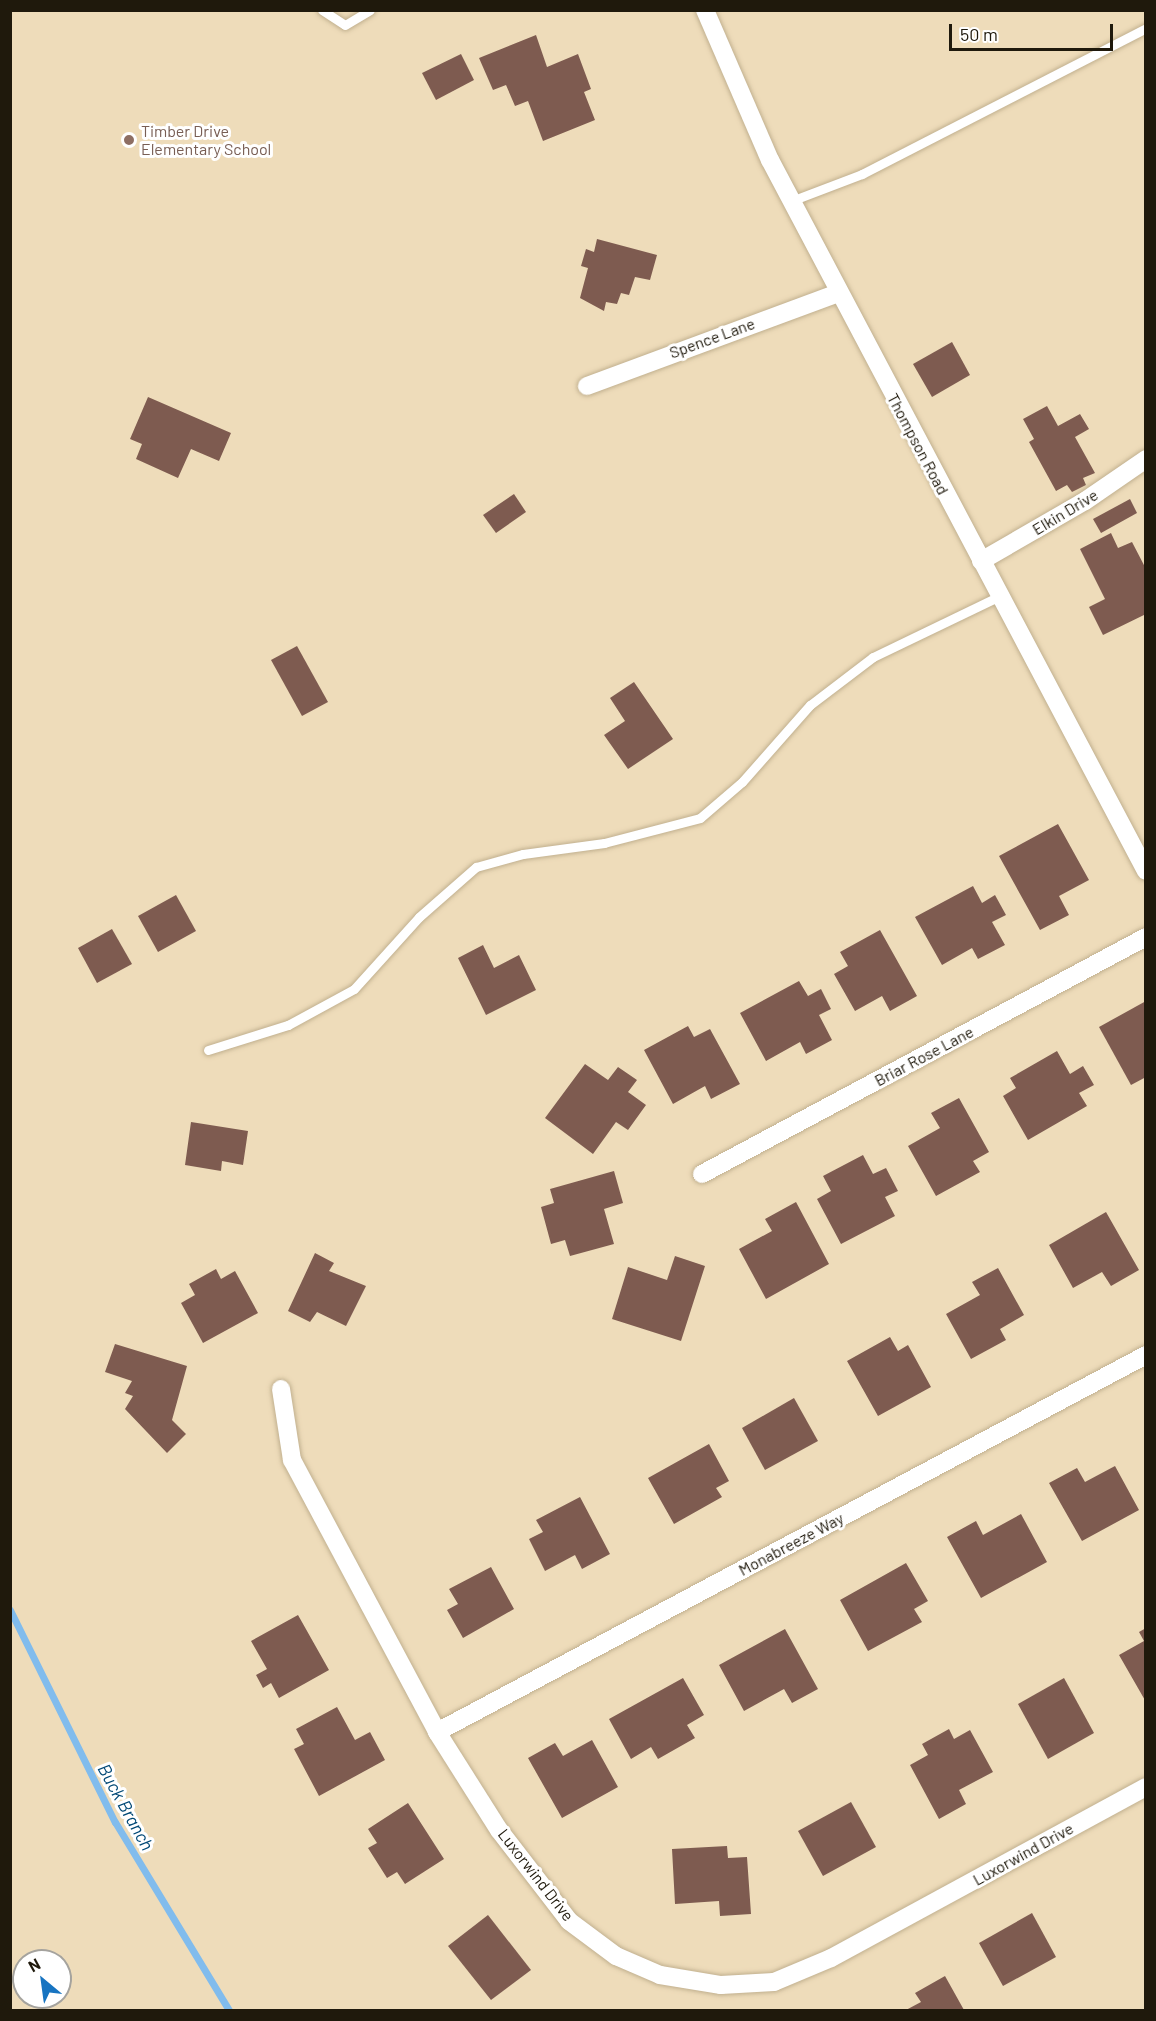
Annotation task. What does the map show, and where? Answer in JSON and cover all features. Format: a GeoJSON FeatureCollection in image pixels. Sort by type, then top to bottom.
{"type":"FeatureCollection","features":[{"type":"Feature","properties":{"kind":"street","name":"Thompson Road"},"geometry":{"type":"LineString","coordinates":[[705,10],[791,201],[1146,871]]}},
{"type":"Feature","properties":{"kind":"street","name":"Spence Lane"},"geometry":{"type":"LineString","coordinates":[[587,387],[839,293]]}},
{"type":"Feature","properties":{"kind":"street","name":"Elkin Drive"},"geometry":{"type":"LineString","coordinates":[[981,561],[1085,501],[1146,459]]}},
{"type":"Feature","properties":{"kind":"street","name":"Briar Rose Lane"},"geometry":{"type":"LineString","coordinates":[[702,1174],[1146,937]]}},
{"type":"Feature","properties":{"kind":"street","name":"Monabreeze Way"},"geometry":{"type":"LineString","coordinates":[[437,1732],[1146,1355]]}},
{"type":"Feature","properties":{"kind":"street","name":"Luxorwind Drive"},"geometry":{"type":"LineString","coordinates":[[280,1389],[292,1460],[437,1732],[499,1830],[569,1921],[615,1956],[660,1975],[721,1985],[774,1982],[831,1958],[1146,1787]]}},
{"type":"Feature","properties":{"kind":"lane"},"geometry":{"type":"LineString","coordinates":[[322,10],[345,25],[370,10]]}},
{"type":"Feature","properties":{"kind":"lane"},"geometry":{"type":"LineString","coordinates":[[791,201],[862,174],[1146,28]]}},
{"type":"Feature","properties":{"kind":"lane"},"geometry":{"type":"LineString","coordinates":[[208,1050],[288,1025],[354,989],[419,917],[476,867],[523,854],[604,843],[700,818],[742,782],[810,705],[873,657],[1000,596]]}},
{"type":"Feature","properties":{"kind":"building"},"geometry":{"type":"Polygon","coordinates":[[[536,35],[547,67],[578,54],[591,89],[584,92],[595,120],[543,141],[528,101],[515,106],[506,85],[493,90],[479,58],[536,35]]]}},
{"type":"Feature","properties":{"kind":"building"},"geometry":{"type":"Polygon","coordinates":[[[461,54],[474,80],[436,100],[422,73],[461,54]]]}},
{"type":"Feature","properties":{"kind":"building"},"geometry":{"type":"Polygon","coordinates":[[[597,239],[657,255],[650,280],[635,277],[629,295],[621,293],[617,304],[606,302],[604,311],[580,298],[588,268],[581,266],[586,249],[594,252],[597,239]]]}},
{"type":"Feature","properties":{"kind":"building"},"geometry":{"type":"Polygon","coordinates":[[[952,342],[970,375],[932,397],[913,364],[952,342]]]}},
{"type":"Feature","properties":{"kind":"building"},"geometry":{"type":"Polygon","coordinates":[[[148,397],[231,433],[219,461],[191,449],[178,478],[136,459],[142,444],[130,439],[148,397]]]}},
{"type":"Feature","properties":{"kind":"building"},"geometry":{"type":"Polygon","coordinates":[[[1047,406],[1058,426],[1080,414],[1089,429],[1075,437],[1095,473],[1083,478],[1086,485],[1072,492],[1067,485],[1056,491],[1029,442],[1034,439],[1023,419],[1047,406]]]}},
{"type":"Feature","properties":{"kind":"building"},"geometry":{"type":"Polygon","coordinates":[[[514,494],[526,512],[496,533],[483,515],[514,494]]]}},
{"type":"Feature","properties":{"kind":"building"},"geometry":{"type":"Polygon","coordinates":[[[1130,499],[1137,513],[1101,533],[1093,519],[1130,499]]]}},
{"type":"Feature","properties":{"kind":"building"},"geometry":{"type":"Polygon","coordinates":[[[1111,533],[1118,548],[1132,542],[1146,569],[1146,614],[1103,635],[1089,607],[1105,599],[1080,549],[1111,533]]]}},
{"type":"Feature","properties":{"kind":"building"},"geometry":{"type":"Polygon","coordinates":[[[297,646],[328,702],[302,716],[271,660],[297,646]]]}},
{"type":"Feature","properties":{"kind":"building"},"geometry":{"type":"Polygon","coordinates":[[[634,682],[673,739],[628,769],[604,735],[625,721],[610,698],[634,682]]]}},
{"type":"Feature","properties":{"kind":"building"},"geometry":{"type":"Polygon","coordinates":[[[1058,824],[1089,880],[1059,896],[1069,915],[1040,930],[999,856],[1058,824]]]}},
{"type":"Feature","properties":{"kind":"building"},"geometry":{"type":"Polygon","coordinates":[[[973,886],[982,903],[995,895],[1006,915],[992,922],[1005,945],[978,959],[972,948],[942,965],[915,917],[973,886]]]}},
{"type":"Feature","properties":{"kind":"building"},"geometry":{"type":"Polygon","coordinates":[[[176,895],[196,931],[158,952],[138,916],[176,895]]]}},
{"type":"Feature","properties":{"kind":"building"},"geometry":{"type":"Polygon","coordinates":[[[112,929],[132,964],[97,983],[78,948],[112,929]]]}},
{"type":"Feature","properties":{"kind":"building"},"geometry":{"type":"Polygon","coordinates":[[[880,930],[917,996],[890,1011],[882,996],[855,1011],[834,974],[848,966],[840,952],[880,930]]]}},
{"type":"Feature","properties":{"kind":"building"},"geometry":{"type":"Polygon","coordinates":[[[483,945],[494,968],[519,955],[536,990],[486,1015],[458,958],[483,945]]]}},
{"type":"Feature","properties":{"kind":"building"},"geometry":{"type":"Polygon","coordinates":[[[799,981],[808,996],[821,989],[831,1009],[819,1015],[832,1040],[806,1054],[800,1042],[766,1061],[740,1013],[799,981]]]}},
{"type":"Feature","properties":{"kind":"building"},"geometry":{"type":"Polygon","coordinates":[[[1146,1001],[1146,1077],[1131,1085],[1099,1027],[1146,1001]]]}},
{"type":"Feature","properties":{"kind":"building"},"geometry":{"type":"Polygon","coordinates":[[[688,1026],[694,1037],[710,1029],[740,1084],[711,1099],[705,1086],[673,1104],[644,1050],[688,1026]]]}},
{"type":"Feature","properties":{"kind":"building"},"geometry":{"type":"Polygon","coordinates":[[[1057,1051],[1070,1074],[1083,1066],[1094,1085],[1079,1093],[1087,1106],[1028,1140],[1003,1096],[1016,1088],[1010,1078],[1057,1051]]]}},
{"type":"Feature","properties":{"kind":"building"},"geometry":{"type":"Polygon","coordinates":[[[585,1064],[608,1080],[618,1067],[637,1080],[628,1092],[646,1105],[628,1130],[616,1122],[593,1154],[545,1118],[585,1064]]]}},
{"type":"Feature","properties":{"kind":"building"},"geometry":{"type":"Polygon","coordinates":[[[959,1098],[989,1152],[973,1161],[980,1172],[936,1196],[908,1146],[940,1128],[931,1113],[959,1098]]]}},
{"type":"Feature","properties":{"kind":"building"},"geometry":{"type":"Polygon","coordinates":[[[191,1122],[248,1131],[243,1165],[222,1161],[221,1171],[185,1165],[191,1122]]]}},
{"type":"Feature","properties":{"kind":"building"},"geometry":{"type":"Polygon","coordinates":[[[863,1155],[873,1174],[886,1168],[898,1191],[885,1197],[895,1216],[841,1244],[817,1199],[831,1191],[823,1176],[863,1155]]]}},
{"type":"Feature","properties":{"kind":"building"},"geometry":{"type":"Polygon","coordinates":[[[614,1171],[623,1203],[604,1209],[614,1244],[570,1256],[565,1240],[551,1244],[541,1207],[554,1203],[550,1189],[614,1171]]]}},
{"type":"Feature","properties":{"kind":"building"},"geometry":{"type":"Polygon","coordinates":[[[796,1202],[829,1264],[766,1299],[739,1249],[772,1231],[765,1219],[796,1202]]]}},
{"type":"Feature","properties":{"kind":"building"},"geometry":{"type":"Polygon","coordinates":[[[1106,1212],[1139,1270],[1111,1286],[1102,1272],[1073,1288],[1049,1245],[1106,1212]]]}},
{"type":"Feature","properties":{"kind":"building"},"geometry":{"type":"Polygon","coordinates":[[[315,1253],[334,1263],[329,1271],[366,1286],[346,1326],[317,1312],[310,1322],[288,1311],[315,1253]]]}},
{"type":"Feature","properties":{"kind":"building"},"geometry":{"type":"Polygon","coordinates":[[[675,1256],[705,1266],[681,1341],[612,1319],[628,1267],[667,1280],[675,1256]]]}},
{"type":"Feature","properties":{"kind":"building"},"geometry":{"type":"Polygon","coordinates":[[[998,1268],[1024,1315],[1000,1329],[1006,1340],[971,1359],[946,1314],[980,1295],[972,1282],[998,1268]]]}},
{"type":"Feature","properties":{"kind":"building"},"geometry":{"type":"Polygon","coordinates":[[[216,1269],[221,1279],[235,1271],[258,1313],[203,1343],[181,1303],[195,1295],[189,1284],[216,1269]]]}},
{"type":"Feature","properties":{"kind":"building"},"geometry":{"type":"Polygon","coordinates":[[[890,1337],[898,1351],[908,1345],[931,1387],[878,1416],[847,1361],[890,1337]]]}},
{"type":"Feature","properties":{"kind":"building"},"geometry":{"type":"Polygon","coordinates":[[[115,1344],[187,1366],[172,1420],[186,1434],[167,1453],[125,1409],[133,1396],[125,1393],[132,1381],[105,1372],[115,1344]]]}},
{"type":"Feature","properties":{"kind":"building"},"geometry":{"type":"Polygon","coordinates":[[[794,1398],[818,1441],[765,1470],[742,1428],[794,1398]]]}},
{"type":"Feature","properties":{"kind":"building"},"geometry":{"type":"Polygon","coordinates":[[[709,1444],[729,1481],[716,1488],[722,1497],[674,1524],[648,1478],[709,1444]]]}},
{"type":"Feature","properties":{"kind":"building"},"geometry":{"type":"Polygon","coordinates":[[[1115,1466],[1139,1510],[1082,1541],[1049,1483],[1077,1468],[1085,1482],[1115,1466]]]}},
{"type":"Feature","properties":{"kind":"building"},"geometry":{"type":"Polygon","coordinates":[[[580,1497],[610,1554],[582,1569],[575,1555],[545,1571],[529,1539],[543,1532],[536,1520],[580,1497]]]}},
{"type":"Feature","properties":{"kind":"building"},"geometry":{"type":"Polygon","coordinates":[[[1021,1514],[1047,1562],[981,1598],[947,1537],[976,1521],[983,1535],[1021,1514]]]}},
{"type":"Feature","properties":{"kind":"building"},"geometry":{"type":"Polygon","coordinates":[[[906,1563],[928,1601],[914,1609],[922,1622],[868,1651],[840,1600],[906,1563]]]}},
{"type":"Feature","properties":{"kind":"building"},"geometry":{"type":"Polygon","coordinates":[[[491,1567],[514,1609],[463,1638],[447,1610],[458,1604],[449,1589],[491,1567]]]}},
{"type":"Feature","properties":{"kind":"building"},"geometry":{"type":"Polygon","coordinates":[[[298,1615],[329,1670],[279,1698],[271,1683],[263,1688],[256,1675],[267,1669],[251,1641],[298,1615]]]}},
{"type":"Feature","properties":{"kind":"building"},"geometry":{"type":"Polygon","coordinates":[[[1146,1628],[1146,1702],[1119,1655],[1144,1641],[1139,1632],[1146,1628]]]}},
{"type":"Feature","properties":{"kind":"building"},"geometry":{"type":"Polygon","coordinates":[[[785,1629],[818,1689],[792,1703],[784,1689],[744,1711],[719,1665],[785,1629]]]}},
{"type":"Feature","properties":{"kind":"building"},"geometry":{"type":"Polygon","coordinates":[[[683,1678],[704,1715],[687,1725],[695,1738],[658,1759],[651,1747],[631,1759],[609,1719],[683,1678]]]}},
{"type":"Feature","properties":{"kind":"building"},"geometry":{"type":"Polygon","coordinates":[[[1064,1678],[1094,1733],[1048,1759],[1018,1704],[1064,1678]]]}},
{"type":"Feature","properties":{"kind":"building"},"geometry":{"type":"Polygon","coordinates":[[[337,1707],[355,1740],[370,1732],[385,1760],[319,1796],[294,1749],[304,1744],[296,1729],[337,1707]]]}},
{"type":"Feature","properties":{"kind":"building"},"geometry":{"type":"Polygon","coordinates":[[[949,1729],[954,1739],[970,1730],[993,1772],[959,1790],[966,1804],[939,1819],[910,1765],[928,1755],[922,1744],[949,1729]]]}},
{"type":"Feature","properties":{"kind":"building"},"geometry":{"type":"Polygon","coordinates":[[[592,1740],[618,1787],[562,1818],[528,1758],[555,1743],[563,1756],[592,1740]]]}},
{"type":"Feature","properties":{"kind":"building"},"geometry":{"type":"Polygon","coordinates":[[[851,1802],[876,1847],[823,1876],[798,1831],[851,1802]]]}},
{"type":"Feature","properties":{"kind":"building"},"geometry":{"type":"Polygon","coordinates":[[[408,1803],[444,1859],[405,1884],[397,1872],[387,1878],[368,1848],[377,1843],[368,1829],[408,1803]]]}},
{"type":"Feature","properties":{"kind":"building"},"geometry":{"type":"Polygon","coordinates":[[[727,1846],[728,1858],[747,1857],[751,1914],[720,1916],[719,1901],[675,1904],[672,1849],[727,1846]]]}},
{"type":"Feature","properties":{"kind":"building"},"geometry":{"type":"Polygon","coordinates":[[[1032,1913],[1056,1957],[1003,1986],[979,1943],[1032,1913]]]}},
{"type":"Feature","properties":{"kind":"building"},"geometry":{"type":"Polygon","coordinates":[[[488,1915],[531,1970],[491,2000],[448,1946],[488,1915]]]}},
{"type":"Feature","properties":{"kind":"building"},"geometry":{"type":"Polygon","coordinates":[[[945,1976],[964,2010],[906,2010],[921,2002],[915,1993],[945,1976]]]}},
{"type":"Feature","properties":{"kind":"waterway","name":"Buck Branch"},"geometry":{"type":"LineString","coordinates":[[10,1610],[115,1822],[229,2010]]}},
{"type":"Feature","properties":{"kind":"place","name":"Timber Drive Elementary School"},"geometry":{"type":"Point","coordinates":[129,140]}}]}
